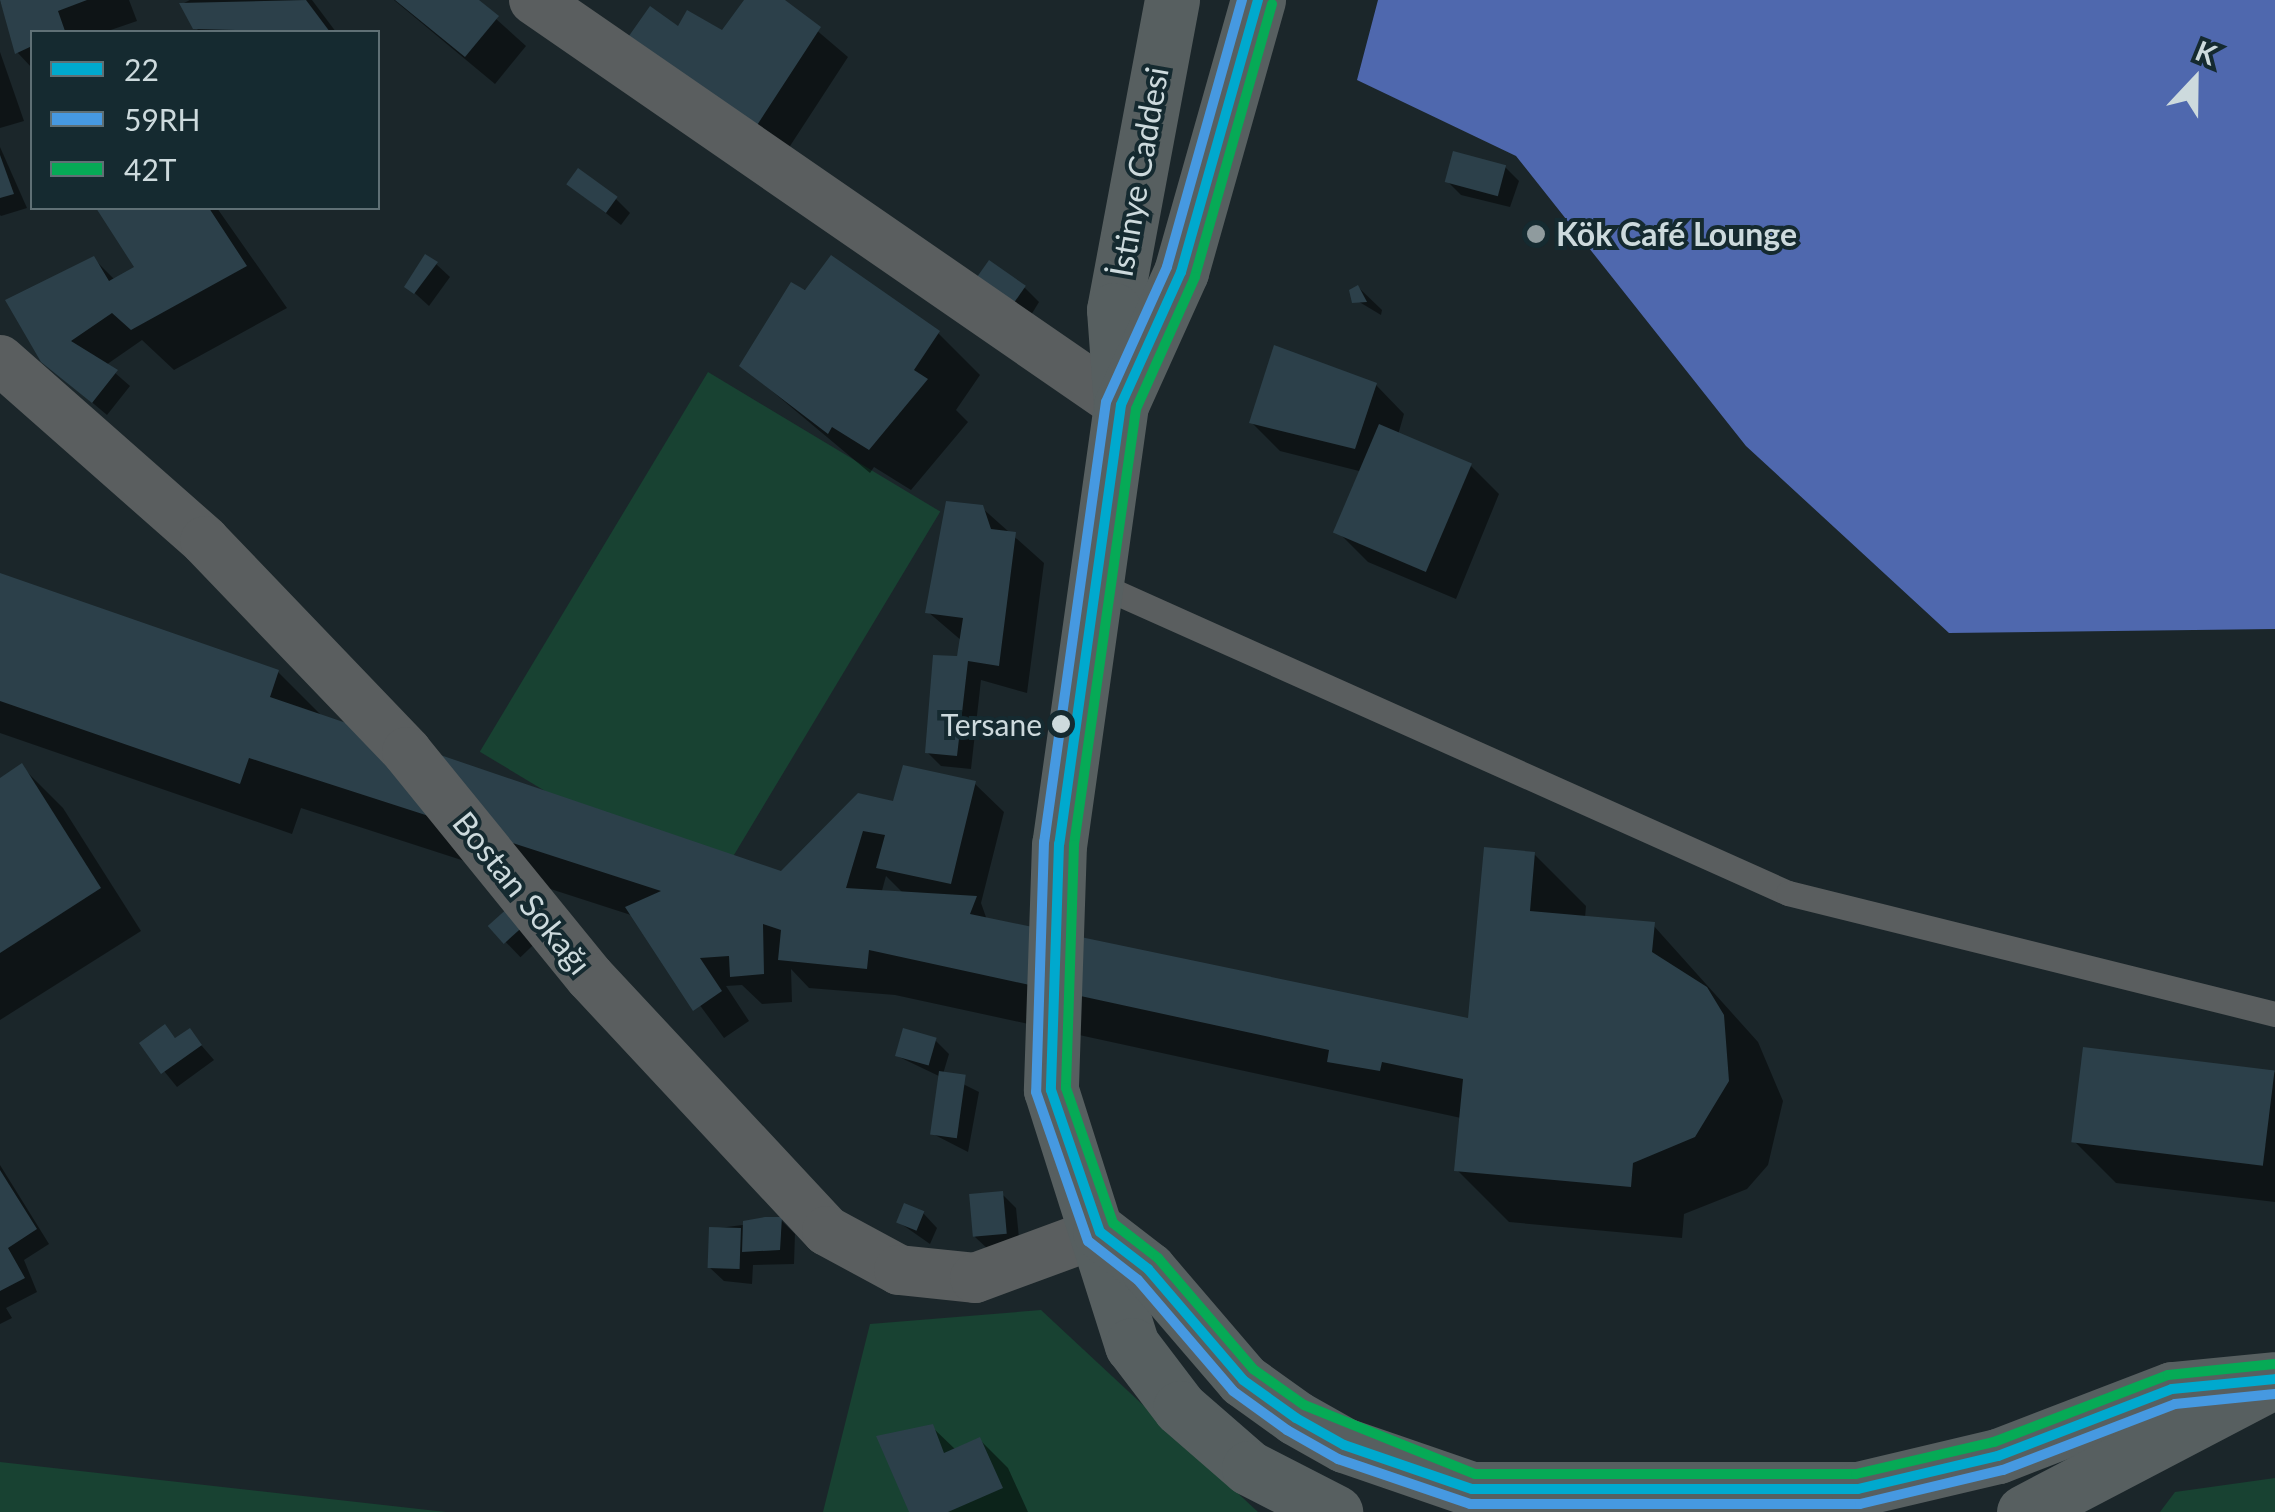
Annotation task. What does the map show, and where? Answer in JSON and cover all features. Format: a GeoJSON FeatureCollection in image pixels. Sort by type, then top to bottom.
{"type":"FeatureCollection","features":[{"type":"Feature","properties":{"kind":"main road","name":"İstinye Caddesi"},"geometry":{"type":"LineString","coordinates":[[1122,404],[1180,272],[1258,0]]}},
{"type":"Feature","properties":{"kind":"main road","name":"İstinye Caddesi"},"geometry":{"type":"LineString","coordinates":[[1169,3],[1114,310],[1122,404],[1059,844],[1049,1024],[1063,1145],[1100,1232],[1132,1345],[1180,1408],[1248,1468],[1335,1512]]}},
{"type":"Feature","properties":{"kind":"main road","name":"İstinye Caddesi"},"geometry":{"type":"LineString","coordinates":[[1100,1232],[1148,1269],[1242,1380],[1344,1446],[1472,1489],[1923,1495],[2172,1389],[2275,1379]]}},
{"type":"Feature","properties":{"kind":"main road"},"geometry":{"type":"LineString","coordinates":[[2024,1512],[2155,1448],[2275,1379]]}},
{"type":"Feature","properties":{"kind":"main road"},"geometry":{"type":"LineString","coordinates":[[2097,1512],[2155,1448]]}},
{"type":"Feature","properties":{"kind":"street"},"geometry":{"type":"LineString","coordinates":[[534,0],[1122,404]]}},
{"type":"Feature","properties":{"kind":"street","name":"Bostan Sokağı"},"geometry":{"type":"LineString","coordinates":[[0,360],[205,542],[407,752],[590,977],[827,1231],[899,1270],[974,1278],[1100,1232]]}},
{"type":"Feature","properties":{"kind":"lane"},"geometry":{"type":"LineString","coordinates":[[1094,582],[1788,892],[1936,937],[2275,1014]]}},
{"type":"Feature","properties":{"kind":"green space"},"geometry":{"type":"Polygon","coordinates":[[[708,372],[940,512],[712,891],[480,752],[708,372]]]}},
{"type":"Feature","properties":{"kind":"green space"},"geometry":{"type":"Polygon","coordinates":[[[1041,1310],[1258,1512],[823,1512],[870,1324],[1041,1310]]]}},
{"type":"Feature","properties":{"kind":"green space"},"geometry":{"type":"Polygon","coordinates":[[[0,1462],[446,1512],[0,1512],[0,1462]]]}},
{"type":"Feature","properties":{"kind":"green space"},"geometry":{"type":"Polygon","coordinates":[[[2275,1478],[2275,1512],[2160,1512],[2175,1492],[2275,1478]]]}},
{"type":"Feature","properties":{"kind":"water"},"geometry":{"type":"Polygon","coordinates":[[[1378,0],[2275,0],[2275,629],[1949,633],[1746,446],[1516,156],[1357,80],[1378,0]]]}},
{"type":"Feature","properties":{"kind":"building"},"geometry":{"type":"Polygon","coordinates":[[[0,0],[87,0],[58,11],[65,30],[30,30],[30,47],[15,54],[0,0]]]}},
{"type":"Feature","properties":{"kind":"building"},"geometry":{"type":"Polygon","coordinates":[[[306,0],[328,30],[193,29],[179,3],[306,0]]]}},
{"type":"Feature","properties":{"kind":"building"},"geometry":{"type":"Polygon","coordinates":[[[395,0],[479,0],[499,16],[465,57],[395,0]]]}},
{"type":"Feature","properties":{"kind":"building"},"geometry":{"type":"Polygon","coordinates":[[[744,0],[785,0],[821,27],[748,139],[624,43],[650,6],[678,26],[687,10],[722,30],[744,0]]]}},
{"type":"Feature","properties":{"kind":"building"},"geometry":{"type":"Polygon","coordinates":[[[1453,151],[1506,165],[1498,196],[1445,182],[1453,151]]]}},
{"type":"Feature","properties":{"kind":"building"},"geometry":{"type":"Polygon","coordinates":[[[0,155],[14,194],[0,198],[0,155]]]}},
{"type":"Feature","properties":{"kind":"building"},"geometry":{"type":"Polygon","coordinates":[[[578,168],[618,197],[606,213],[566,184],[578,168]]]}},
{"type":"Feature","properties":{"kind":"building"},"geometry":{"type":"Polygon","coordinates":[[[97,210],[210,210],[247,266],[131,330],[112,313],[71,341],[118,370],[92,403],[41,362],[5,300],[94,256],[109,281],[134,267],[97,210]]]}},
{"type":"Feature","properties":{"kind":"building"},"geometry":{"type":"Polygon","coordinates":[[[425,254],[438,262],[414,294],[404,287],[425,254]]]}},
{"type":"Feature","properties":{"kind":"building"},"geometry":{"type":"Polygon","coordinates":[[[831,255],[940,331],[914,370],[928,379],[869,450],[832,427],[828,434],[739,366],[791,282],[805,290],[831,255]]]}},
{"type":"Feature","properties":{"kind":"building"},"geometry":{"type":"Polygon","coordinates":[[[989,260],[1026,286],[1011,307],[974,281],[989,260]]]}},
{"type":"Feature","properties":{"kind":"building"},"geometry":{"type":"Polygon","coordinates":[[[1358,285],[1367,302],[1352,303],[1349,290],[1358,285]]]}},
{"type":"Feature","properties":{"kind":"building"},"geometry":{"type":"Polygon","coordinates":[[[1274,345],[1377,383],[1355,449],[1249,423],[1274,345]]]}},
{"type":"Feature","properties":{"kind":"building"},"geometry":{"type":"Polygon","coordinates":[[[1379,424],[1472,463],[1426,572],[1333,533],[1379,424]]]}},
{"type":"Feature","properties":{"kind":"building"},"geometry":{"type":"Polygon","coordinates":[[[946,501],[983,505],[991,529],[1016,532],[999,666],[968,661],[957,756],[925,753],[933,655],[957,656],[963,618],[925,613],[946,501]]]}},
{"type":"Feature","properties":{"kind":"building"},"geometry":{"type":"Polygon","coordinates":[[[0,573],[279,670],[270,697],[781,871],[858,793],[893,801],[903,765],[976,781],[951,884],[876,868],[885,835],[863,831],[846,888],[977,896],[970,914],[1468,1018],[1484,847],[1535,852],[1530,911],[1655,922],[1652,952],[1707,987],[1724,1015],[1729,1081],[1695,1137],[1633,1163],[1631,1187],[1454,1171],[1463,1079],[1382,1062],[1380,1071],[1327,1062],[1329,1050],[869,950],[867,969],[778,960],[781,930],[763,924],[764,974],[730,977],[729,956],[700,958],[722,991],[693,1011],[625,907],[661,891],[249,758],[240,784],[0,701],[0,573]]]}},
{"type":"Feature","properties":{"kind":"building"},"geometry":{"type":"Polygon","coordinates":[[[22,763],[101,888],[0,953],[0,778],[22,763]]]}},
{"type":"Feature","properties":{"kind":"building"},"geometry":{"type":"Polygon","coordinates":[[[510,906],[526,924],[504,944],[488,926],[510,906]]]}},
{"type":"Feature","properties":{"kind":"building"},"geometry":{"type":"Polygon","coordinates":[[[165,1024],[175,1038],[190,1028],[202,1045],[161,1074],[139,1043],[165,1024]]]}},
{"type":"Feature","properties":{"kind":"building"},"geometry":{"type":"Polygon","coordinates":[[[903,1028],[937,1038],[929,1066],[895,1056],[903,1028]]]}},
{"type":"Feature","properties":{"kind":"building"},"geometry":{"type":"Polygon","coordinates":[[[2083,1047],[2275,1071],[2263,1166],[2071,1142],[2083,1047]]]}},
{"type":"Feature","properties":{"kind":"building"},"geometry":{"type":"Polygon","coordinates":[[[939,1071],[966,1075],[957,1138],[930,1134],[939,1071]]]}},
{"type":"Feature","properties":{"kind":"building"},"geometry":{"type":"Polygon","coordinates":[[[0,1170],[37,1229],[8,1248],[25,1278],[0,1291],[0,1170]]]}},
{"type":"Feature","properties":{"kind":"building"},"geometry":{"type":"Polygon","coordinates":[[[1003,1191],[1007,1234],[973,1237],[969,1194],[1003,1191]]]}},
{"type":"Feature","properties":{"kind":"building"},"geometry":{"type":"Polygon","coordinates":[[[904,1203],[924,1211],[917,1231],[896,1222],[904,1203]]]}},
{"type":"Feature","properties":{"kind":"building"},"geometry":{"type":"Polygon","coordinates":[[[782,1217],[780,1250],[742,1252],[743,1221],[782,1217]]]}},
{"type":"Feature","properties":{"kind":"building"},"geometry":{"type":"Polygon","coordinates":[[[709,1227],[741,1228],[740,1269],[708,1268],[709,1227]]]}},
{"type":"Feature","properties":{"kind":"building"},"geometry":{"type":"Polygon","coordinates":[[[933,1424],[944,1453],[980,1437],[1003,1488],[948,1512],[909,1512],[876,1436],[933,1424]]]}},
{"type":"Feature","properties":{"kind":"transit line","name":"59RH"},"geometry":{"type":"LineString","coordinates":[[1242,0],[1167,267],[1106,402],[1044,842],[1036,1092],[1088,1241],[1138,1280],[1233,1391],[1287,1430],[1338,1459],[1470,1504],[1860,1504],[2003,1470],[2175,1404],[2275,1394]]}},
{"type":"Feature","properties":{"kind":"transit line","name":"22"},"geometry":{"type":"LineString","coordinates":[[1258,0],[1181,272],[1121,405],[1059,844],[1051,1090],[1100,1232],[1148,1269],[1243,1380],[1296,1418],[1344,1445],[1472,1489],[1858,1489],[1998,1456],[2172,1389],[2275,1379]]}},
{"type":"Feature","properties":{"kind":"transit line","name":"42T"},"geometry":{"type":"LineString","coordinates":[[1272,4],[1195,277],[1136,409],[1074,845],[1066,1088],[1113,1223],[1158,1258],[1253,1369],[1304,1405],[1475,1474],[1856,1474],[1994,1442],[2168,1375],[2274,1364]]}},
{"type":"Feature","properties":{"kind":"place","name":"Kök Café Lounge"},"geometry":{"type":"Point","coordinates":[1536,234]}},
{"type":"Feature","properties":{"kind":"place","name":"Tersane"},"geometry":{"type":"Point","coordinates":[1061,724]}}]}
